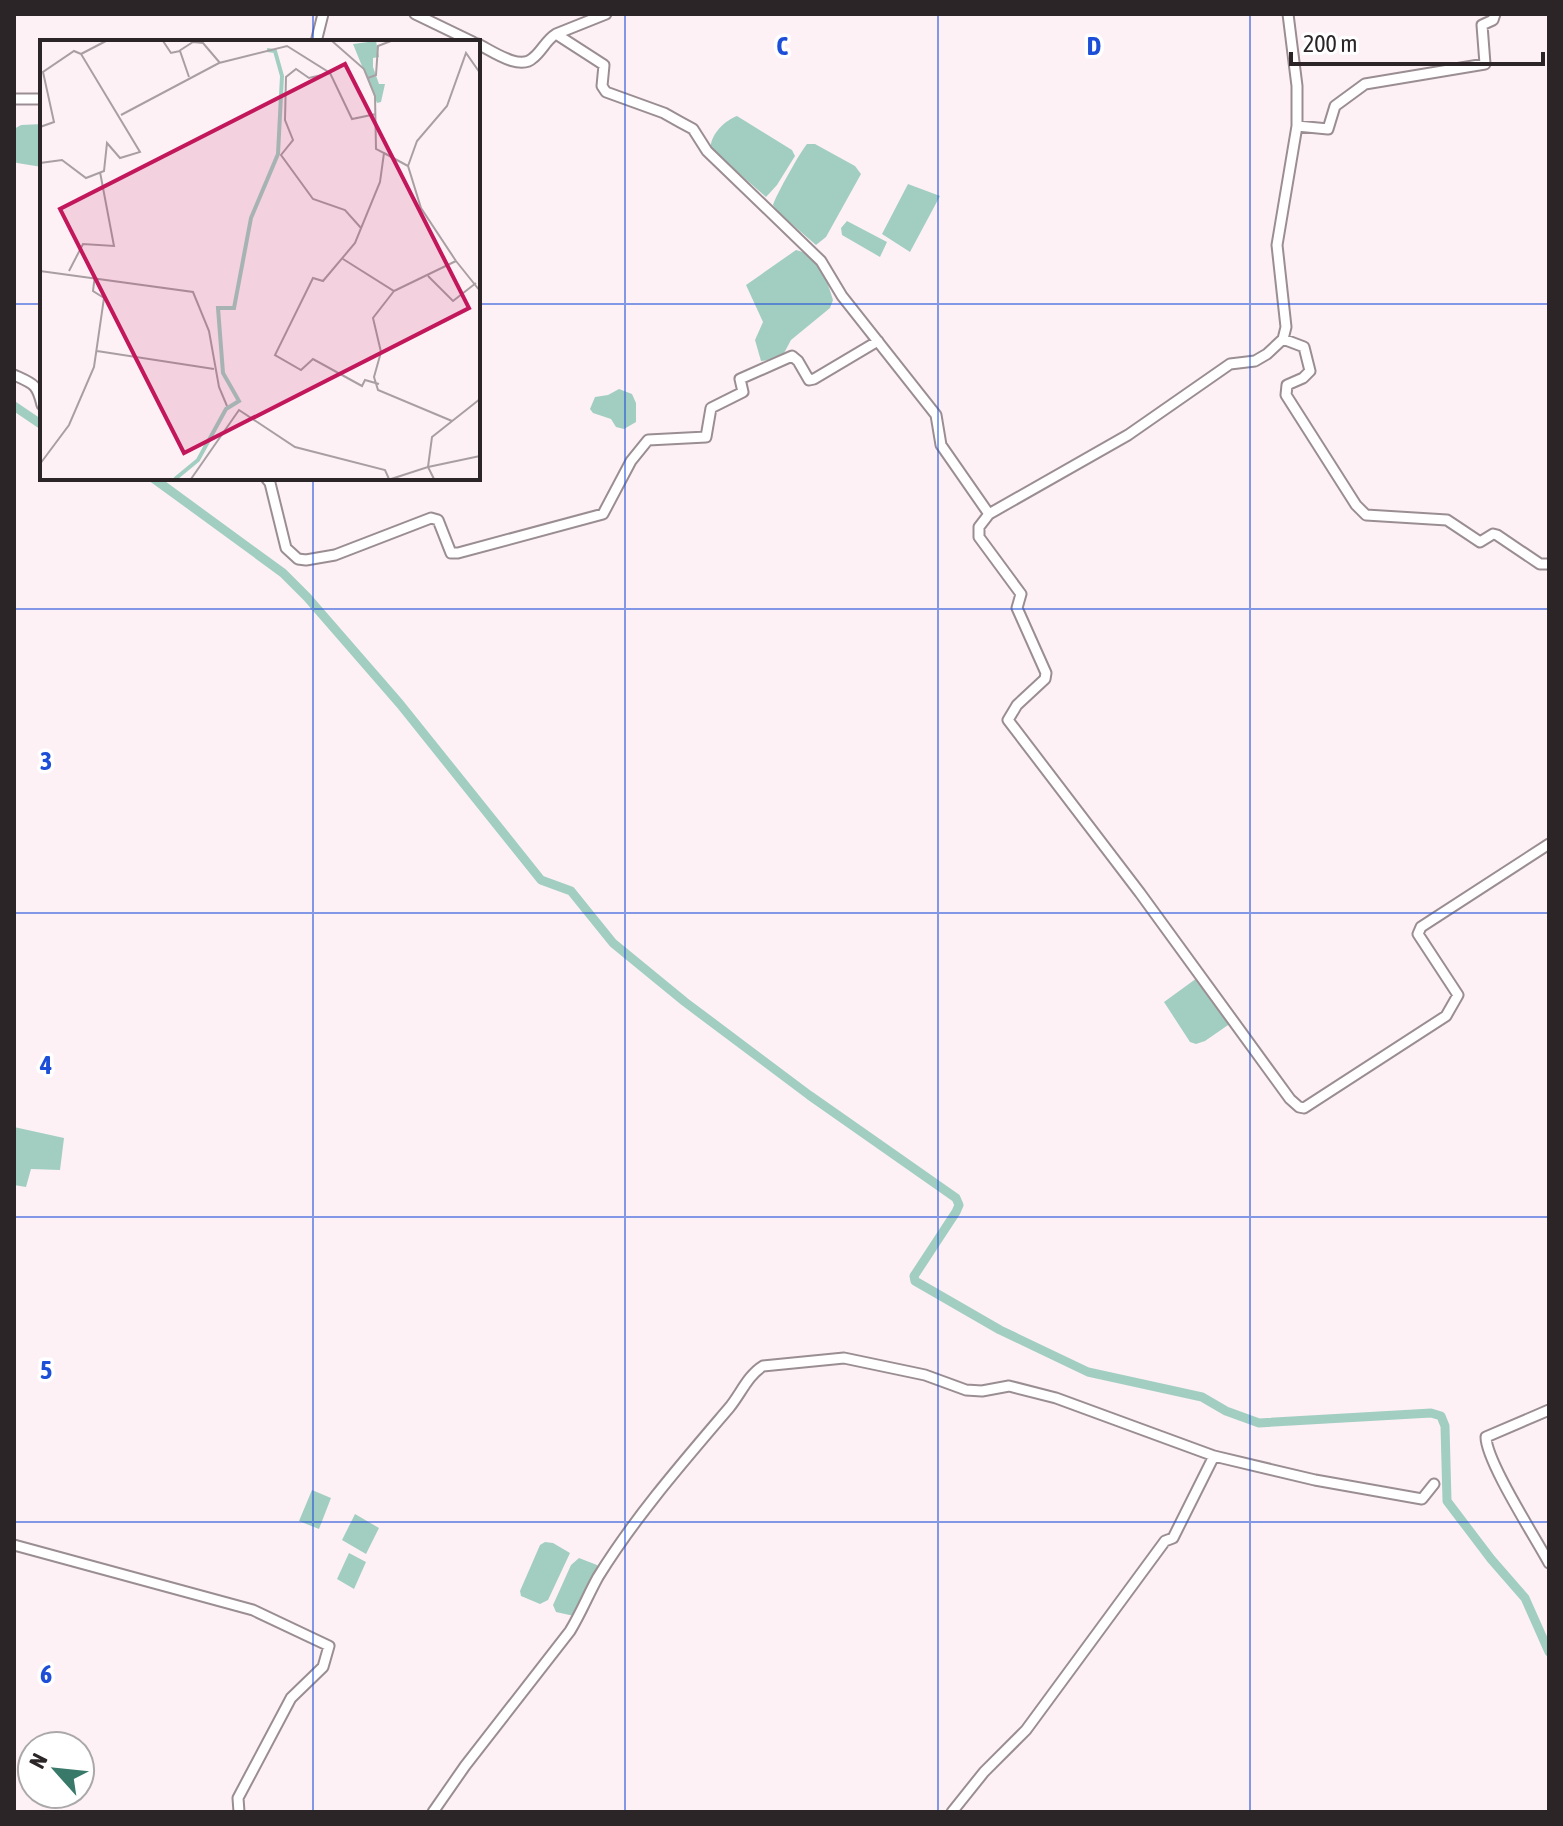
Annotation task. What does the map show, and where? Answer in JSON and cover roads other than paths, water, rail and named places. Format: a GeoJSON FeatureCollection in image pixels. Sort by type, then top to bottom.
{"type":"FeatureCollection","features":[{"type":"Feature","properties":{"kind":"street"},"geometry":{"type":"LineString","coordinates":[[316,40],[323,14]]}},
{"type":"Feature","properties":{"kind":"street"},"geometry":{"type":"LineString","coordinates":[[415,14],[469,40]]}},
{"type":"Feature","properties":{"kind":"street"},"geometry":{"type":"LineString","coordinates":[[480,45],[515,62],[526,62],[534,58],[556,34],[606,14]]}},
{"type":"Feature","properties":{"kind":"street"},"geometry":{"type":"LineString","coordinates":[[1288,14],[1297,86],[1297,126],[1277,245],[1286,327],[1283,339],[1255,361],[1230,364],[1128,435],[989,514],[979,527],[979,537],[1021,594],[1017,608],[1046,673],[1045,679],[1017,705],[1008,720],[1299,1107],[1304,1108],[1446,1016],[1458,995],[1418,934],[1421,927],[1549,844]]}},
{"type":"Feature","properties":{"kind":"street"},"geometry":{"type":"LineString","coordinates":[[1297,126],[1328,129],[1335,106],[1365,84],[1485,64],[1482,25],[1493,20],[1495,14]]}},
{"type":"Feature","properties":{"kind":"street"},"geometry":{"type":"LineString","coordinates":[[556,34],[604,65],[602,86],[606,92],[664,113],[693,129],[707,151],[821,261],[842,296],[936,415],[941,445],[989,514]]}},
{"type":"Feature","properties":{"kind":"street"},"geometry":{"type":"LineString","coordinates":[[14,99],[40,99]]}},
{"type":"Feature","properties":{"kind":"street"},"geometry":{"type":"LineString","coordinates":[[1283,339],[1304,347],[1310,371],[1287,385],[1286,395],[1356,505],[1366,515],[1447,520],[1480,542],[1493,534],[1540,564],[1549,564]]}},
{"type":"Feature","properties":{"kind":"street"},"geometry":{"type":"LineString","coordinates":[[267,480],[274,495],[286,548],[298,559],[335,555],[431,518],[438,520],[451,553],[458,553],[603,514],[631,461],[648,440],[706,437],[711,408],[743,392],[740,379],[792,356],[809,380],[814,379],[878,341]]}},
{"type":"Feature","properties":{"kind":"street"},"geometry":{"type":"LineString","coordinates":[[14,375],[34,384],[40,396]]}},
{"type":"Feature","properties":{"kind":"street"},"geometry":{"type":"LineString","coordinates":[[433,1812],[570,1631],[585,1608],[596,1580],[619,1547],[691,1452],[763,1366],[844,1358],[925,1375],[966,1390],[982,1391],[1009,1386],[1056,1398],[1214,1456],[1315,1480],[1422,1499],[1434,1484]]}},
{"type":"Feature","properties":{"kind":"street"},"geometry":{"type":"LineString","coordinates":[[1549,1410],[1486,1437],[1486,1446],[1549,1563]]}},
{"type":"Feature","properties":{"kind":"street"},"geometry":{"type":"LineString","coordinates":[[952,1812],[984,1772],[1026,1730],[1165,1541],[1173,1538],[1214,1456]]}},
{"type":"Feature","properties":{"kind":"street"},"geometry":{"type":"LineString","coordinates":[[14,1545],[253,1610],[329,1646],[323,1667],[291,1698],[238,1798],[239,1812]]}},
{"type":"Feature","properties":{"kind":"waterway"},"geometry":{"type":"LineString","coordinates":[[14,406],[40,424]]}},
{"type":"Feature","properties":{"kind":"waterway"},"geometry":{"type":"LineString","coordinates":[[156,480],[283,573],[307,597],[400,704],[541,880],[571,891],[613,943],[685,1002],[809,1095],[956,1198],[959,1205],[956,1212],[914,1276],[915,1281],[1000,1330],[1088,1372],[1202,1397],[1226,1411],[1259,1423],[1431,1413],[1441,1416],[1445,1426],[1447,1501],[1525,1598],[1549,1652]]}}]}
